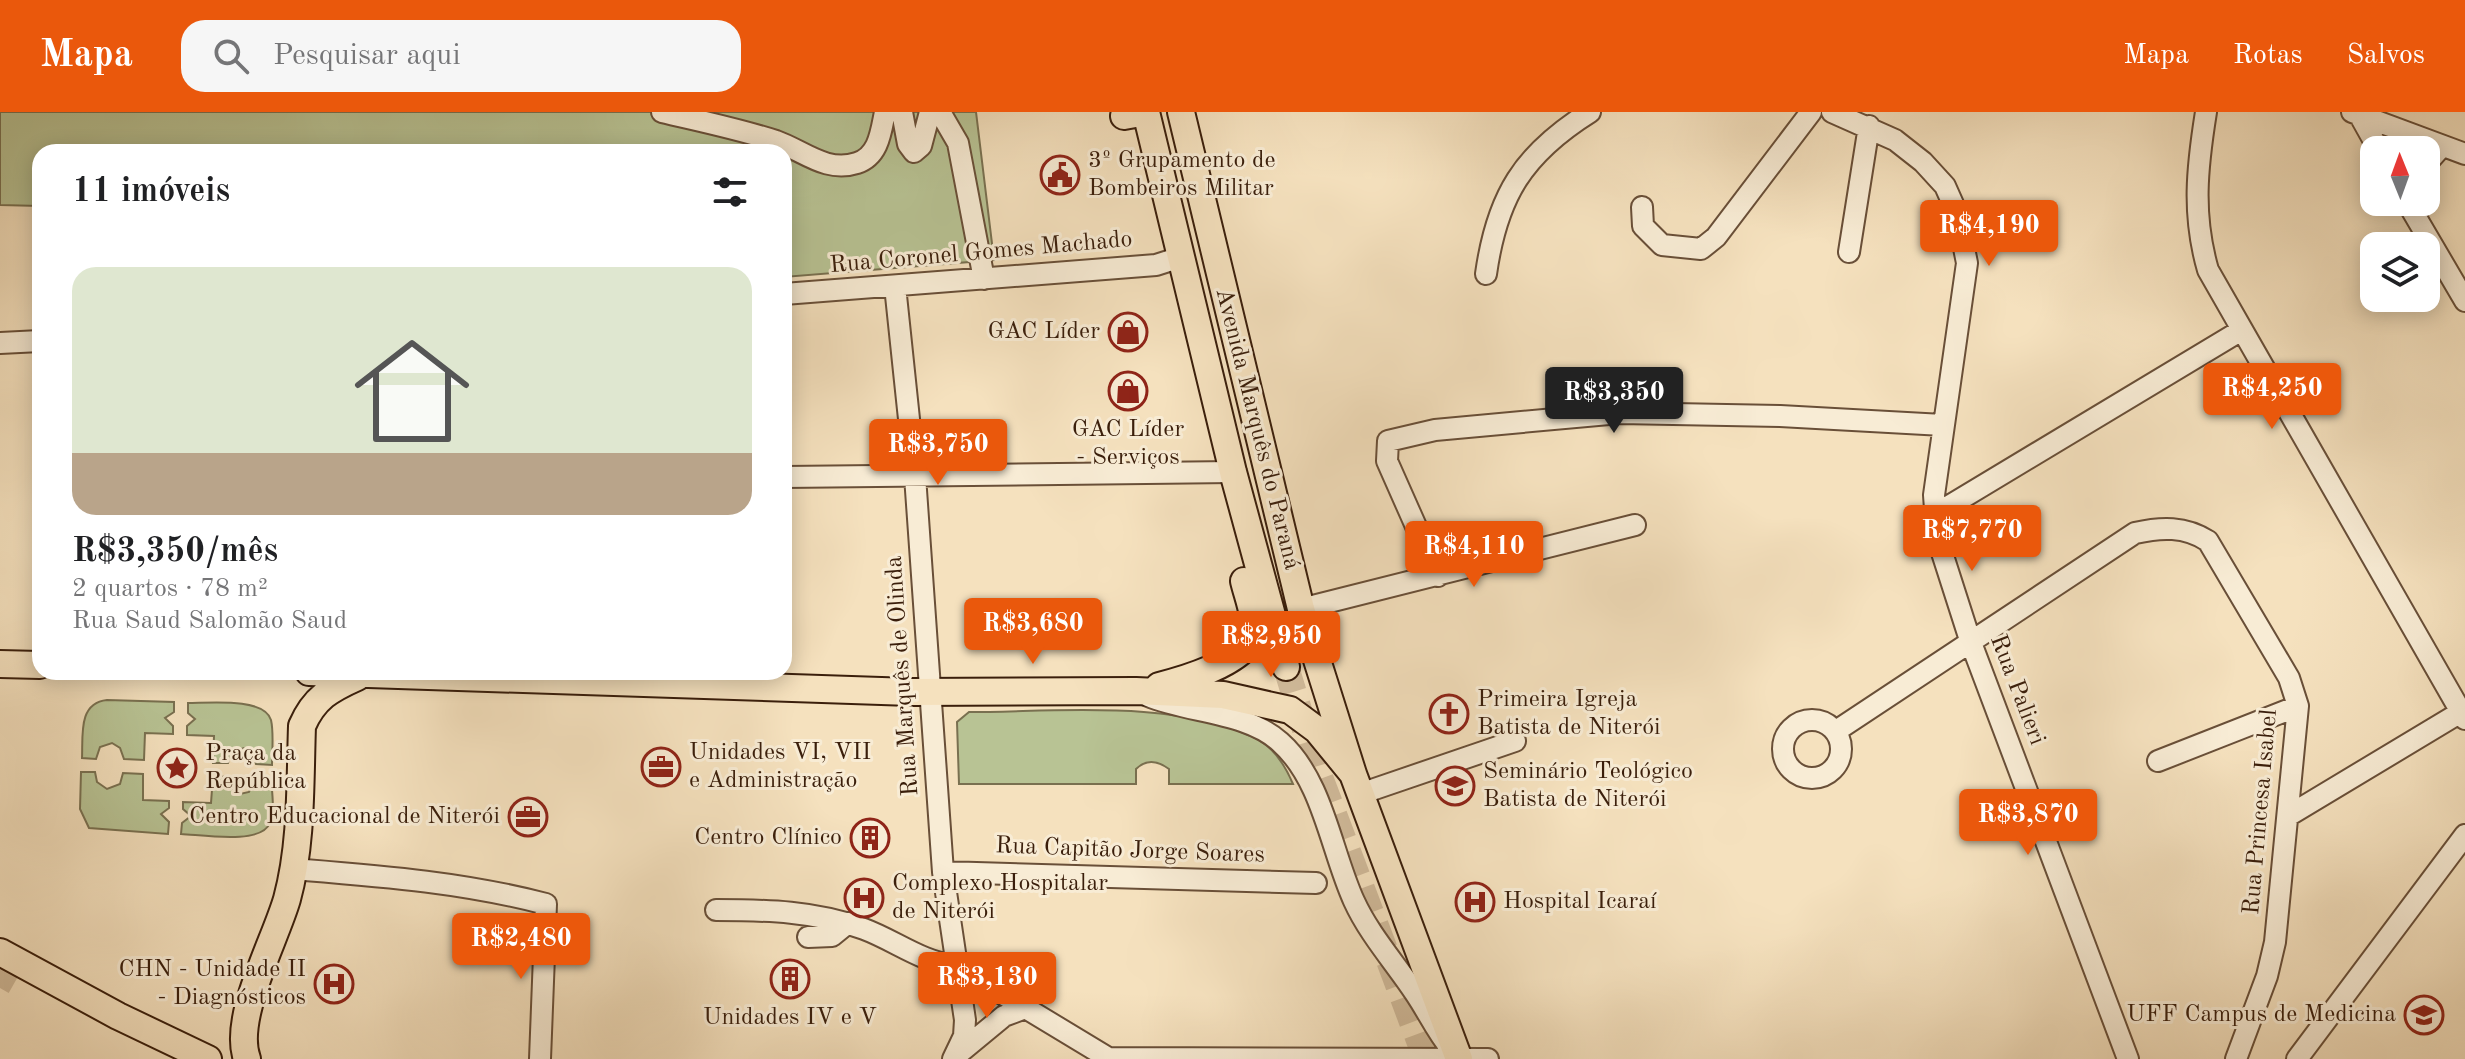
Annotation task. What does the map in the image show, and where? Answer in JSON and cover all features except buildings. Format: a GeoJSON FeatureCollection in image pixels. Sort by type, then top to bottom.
{"type":"FeatureCollection","features":[{"type":"Feature","properties":{"kind":"main road","name":"Avenida Marquês do Paraná"},"geometry":{"type":"LineString","coordinates":[[1181,112],[1301,609],[1356,784],[1459,1059]]}},
{"type":"Feature","properties":{"kind":"main road","name":"Avenida Marquês do Paraná"},"geometry":{"type":"LineString","coordinates":[[1135,114],[1181,257],[1233,472],[1286,667]]}},
{"type":"Feature","properties":{"kind":"main road"},"geometry":{"type":"LineString","coordinates":[[1181,257],[1214,250]]}},
{"type":"Feature","properties":{"kind":"main road"},"geometry":{"type":"LineString","coordinates":[[1136,691],[1180,681],[1214,668],[1238,654],[1252,638],[1253,620],[1232,532],[1232,519],[1240,498]]}},
{"type":"Feature","properties":{"kind":"main road"},"geometry":{"type":"LineString","coordinates":[[0,664],[32,665]]}},
{"type":"Feature","properties":{"kind":"main road"},"geometry":{"type":"LineString","coordinates":[[247,1059],[243,1040],[248,1011],[287,897],[293,869],[302,726],[311,705],[353,680]]}},
{"type":"Feature","properties":{"kind":"main road"},"geometry":{"type":"LineString","coordinates":[[652,680],[930,692],[1136,691],[1223,695],[1290,710],[1317,730],[1356,784]]}},
{"type":"Feature","properties":{"kind":"main road"},"geometry":{"type":"LineString","coordinates":[[0,952],[118,1016],[208,1059]]}},
{"type":"Feature","properties":{"kind":"street"},"geometry":{"type":"LineString","coordinates":[[662,112],[784,144]]}},
{"type":"Feature","properties":{"kind":"street"},"geometry":{"type":"LineString","coordinates":[[792,149],[808,158],[836,166],[860,162],[878,146],[885,112]]}},
{"type":"Feature","properties":{"kind":"street"},"geometry":{"type":"LineString","coordinates":[[902,112],[908,144],[914,152],[921,146],[930,112]]}},
{"type":"Feature","properties":{"kind":"street"},"geometry":{"type":"LineString","coordinates":[[940,112],[958,143],[984,279]]}},
{"type":"Feature","properties":{"kind":"street"},"geometry":{"type":"LineString","coordinates":[[1486,274],[1492,235],[1504,198],[1523,168],[1546,144],[1590,112]]}},
{"type":"Feature","properties":{"kind":"street"},"geometry":{"type":"LineString","coordinates":[[1642,207],[1643,226],[1662,245],[1701,249],[1716,237],[1811,112]]}},
{"type":"Feature","properties":{"kind":"street","name":"Rua Palieri"},"geometry":{"type":"LineString","coordinates":[[1832,112],[1895,140],[1945,186],[1963,234],[1967,263],[1965,297],[1943,425],[1934,515],[1937,537],[1970,640],[2128,1059]]}},
{"type":"Feature","properties":{"kind":"street"},"geometry":{"type":"LineString","coordinates":[[2206,112],[2195,187],[2198,230],[2208,270],[2240,331],[2463,715],[2288,816]]}},
{"type":"Feature","properties":{"kind":"street"},"geometry":{"type":"LineString","coordinates":[[2356,114],[2465,154]]}},
{"type":"Feature","properties":{"kind":"street"},"geometry":{"type":"LineString","coordinates":[[2356,114],[2370,136]]}},
{"type":"Feature","properties":{"kind":"street"},"geometry":{"type":"LineString","coordinates":[[1849,252],[1869,126]]}},
{"type":"Feature","properties":{"kind":"street"},"geometry":{"type":"LineString","coordinates":[[2415,216],[2465,301]]}},
{"type":"Feature","properties":{"kind":"street","name":"Rua Coronel Gomes Machado"},"geometry":{"type":"LineString","coordinates":[[792,293],[1156,265],[1181,257]]}},
{"type":"Feature","properties":{"kind":"street","name":"Rua Marquês de Olinda"},"geometry":{"type":"LineString","coordinates":[[895,286],[915,476],[943,872],[965,1020],[955,1057]]}},
{"type":"Feature","properties":{"kind":"street"},"geometry":{"type":"LineString","coordinates":[[1934,515],[2240,331]]}},
{"type":"Feature","properties":{"kind":"street"},"geometry":{"type":"LineString","coordinates":[[0,343],[32,341]]}},
{"type":"Feature","properties":{"kind":"street"},"geometry":{"type":"LineString","coordinates":[[1438,576],[1387,461],[1388,441],[1394,437],[1435,430],[1620,413],[1780,416],[1943,425]]}},
{"type":"Feature","properties":{"kind":"street"},"geometry":{"type":"LineString","coordinates":[[792,477],[1233,472]]}},
{"type":"Feature","properties":{"kind":"street"},"geometry":{"type":"LineString","coordinates":[[1301,609],[1635,525]]}},
{"type":"Feature","properties":{"kind":"street","name":"Rua Princesa Isabel"},"geometry":{"type":"LineString","coordinates":[[1836,731],[2135,533],[2176,529],[2196,534],[2219,556],[2289,678],[2298,706],[2282,892],[2267,976],[2236,1059]]}},
{"type":"Feature","properties":{"kind":"street"},"geometry":{"type":"LineString","coordinates":[[1136,691],[1177,708],[1231,717],[1256,726],[1279,741],[1300,765],[1354,902],[1423,1004],[1434,1029],[1459,1059]]}},
{"type":"Feature","properties":{"kind":"street"},"geometry":{"type":"LineString","coordinates":[[2158,761],[2298,706]]}},
{"type":"Feature","properties":{"kind":"street"},"geometry":{"type":"LineString","coordinates":[[1356,784],[1515,741]]}},
{"type":"Feature","properties":{"kind":"street"},"geometry":{"type":"LineString","coordinates":[[2297,1059],[2465,835]]}},
{"type":"Feature","properties":{"kind":"street"},"geometry":{"type":"LineString","coordinates":[[293,869],[429,879],[486,888],[546,904],[540,1059]]}},
{"type":"Feature","properties":{"kind":"street","name":"Rua Capitão Jorge Soares"},"geometry":{"type":"LineString","coordinates":[[943,872],[1316,883]]}},
{"type":"Feature","properties":{"kind":"street"},"geometry":{"type":"LineString","coordinates":[[716,910],[796,912],[848,923],[928,960],[956,966],[1109,1058],[1488,1059]]}},
{"type":"Feature","properties":{"kind":"street"},"geometry":{"type":"LineString","coordinates":[[808,937],[832,936],[848,923]]}},
{"type":"Feature","properties":{"kind":"street"},"geometry":{"type":"LineString","coordinates":[[955,1057],[1004,1016],[1028,1007]]}},
{"type":"Feature","properties":{"kind":"green space"},"geometry":{"type":"Polygon","coordinates":[[[0,112],[976,112],[994,260],[792,276],[792,144],[32,144],[32,206],[0,205],[0,112]]]}},
{"type":"Feature","properties":{"kind":"green space"},"geometry":{"type":"Polygon","coordinates":[[[98,702],[174,702],[174,712],[165,718],[173,726],[173,734],[145,733],[144,760],[124,759],[120,748],[112,743],[100,747],[96,759],[82,758],[87,714],[98,702]]]}},
{"type":"Feature","properties":{"kind":"green space"},"geometry":{"type":"Polygon","coordinates":[[[188,703],[234,703],[266,713],[272,725],[272,765],[256,764],[252,752],[244,748],[232,752],[228,763],[213,763],[214,736],[187,735],[187,726],[195,719],[188,713],[188,703]]]}},
{"type":"Feature","properties":{"kind":"green space"},"geometry":{"type":"Polygon","coordinates":[[[1115,710],[1189,717],[1223,726],[1262,742],[1278,757],[1293,784],[1169,784],[1169,769],[1152,762],[1136,769],[1136,784],[959,784],[957,722],[969,712],[1115,710]]]}},
{"type":"Feature","properties":{"kind":"green space"},"geometry":{"type":"Polygon","coordinates":[[[81,772],[95,772],[97,782],[107,789],[120,784],[123,773],[143,774],[143,800],[169,801],[169,808],[161,814],[169,822],[168,834],[89,828],[80,809],[81,772]]]}},
{"type":"Feature","properties":{"kind":"green space"},"geometry":{"type":"Polygon","coordinates":[[[213,776],[228,777],[229,787],[240,794],[249,792],[255,778],[271,779],[272,812],[270,823],[264,830],[230,837],[181,834],[182,823],[191,816],[183,809],[183,802],[211,803],[213,776]]]}},
{"type":"Feature","properties":{"kind":"tunnel"},"geometry":{"type":"LineString","coordinates":[[1286,667],[1317,769],[1426,1059]]}},
{"type":"Feature","properties":{"kind":"tunnel"},"geometry":{"type":"LineString","coordinates":[[0,988],[16,960]]}},
{"type":"Feature","properties":{"kind":"place","name":"3º Grupamento de Bombeiros Militar"},"geometry":{"type":"Point","coordinates":[1060,175]}},
{"type":"Feature","properties":{"kind":"place","name":"GAC Líder"},"geometry":{"type":"Point","coordinates":[1128,332]}},
{"type":"Feature","properties":{"kind":"place","name":"GAC Líder - Serviços"},"geometry":{"type":"Point","coordinates":[1128,391]}},
{"type":"Feature","properties":{"kind":"place","name":"Primeira Igreja Batista de Niterói"},"geometry":{"type":"Point","coordinates":[1449,714]}},
{"type":"Feature","properties":{"kind":"place","name":"Unidades VI, VII e Administração"},"geometry":{"type":"Point","coordinates":[661,767]}},
{"type":"Feature","properties":{"kind":"place","name":"Praça da República"},"geometry":{"type":"Point","coordinates":[177,768]}},
{"type":"Feature","properties":{"kind":"place","name":"Seminário Teológico Batista de Niterói"},"geometry":{"type":"Point","coordinates":[1455,786]}},
{"type":"Feature","properties":{"kind":"place","name":"Centro Educacional de Niterói"},"geometry":{"type":"Point","coordinates":[528,817]}},
{"type":"Feature","properties":{"kind":"place","name":"Centro Clínico"},"geometry":{"type":"Point","coordinates":[870,838]}},
{"type":"Feature","properties":{"kind":"place","name":"Complexo Hospitalar de Niterói"},"geometry":{"type":"Point","coordinates":[864,898]}},
{"type":"Feature","properties":{"kind":"place","name":"Hospital Icaraí"},"geometry":{"type":"Point","coordinates":[1475,902]}},
{"type":"Feature","properties":{"kind":"place","name":"Unidades IV e V"},"geometry":{"type":"Point","coordinates":[790,979]}},
{"type":"Feature","properties":{"kind":"place","name":"CHN - Unidade II - Diagnósticos"},"geometry":{"type":"Point","coordinates":[334,984]}},
{"type":"Feature","properties":{"kind":"place","name":"UFF Campus de Medicina"},"geometry":{"type":"Point","coordinates":[2424,1015]}}]}
